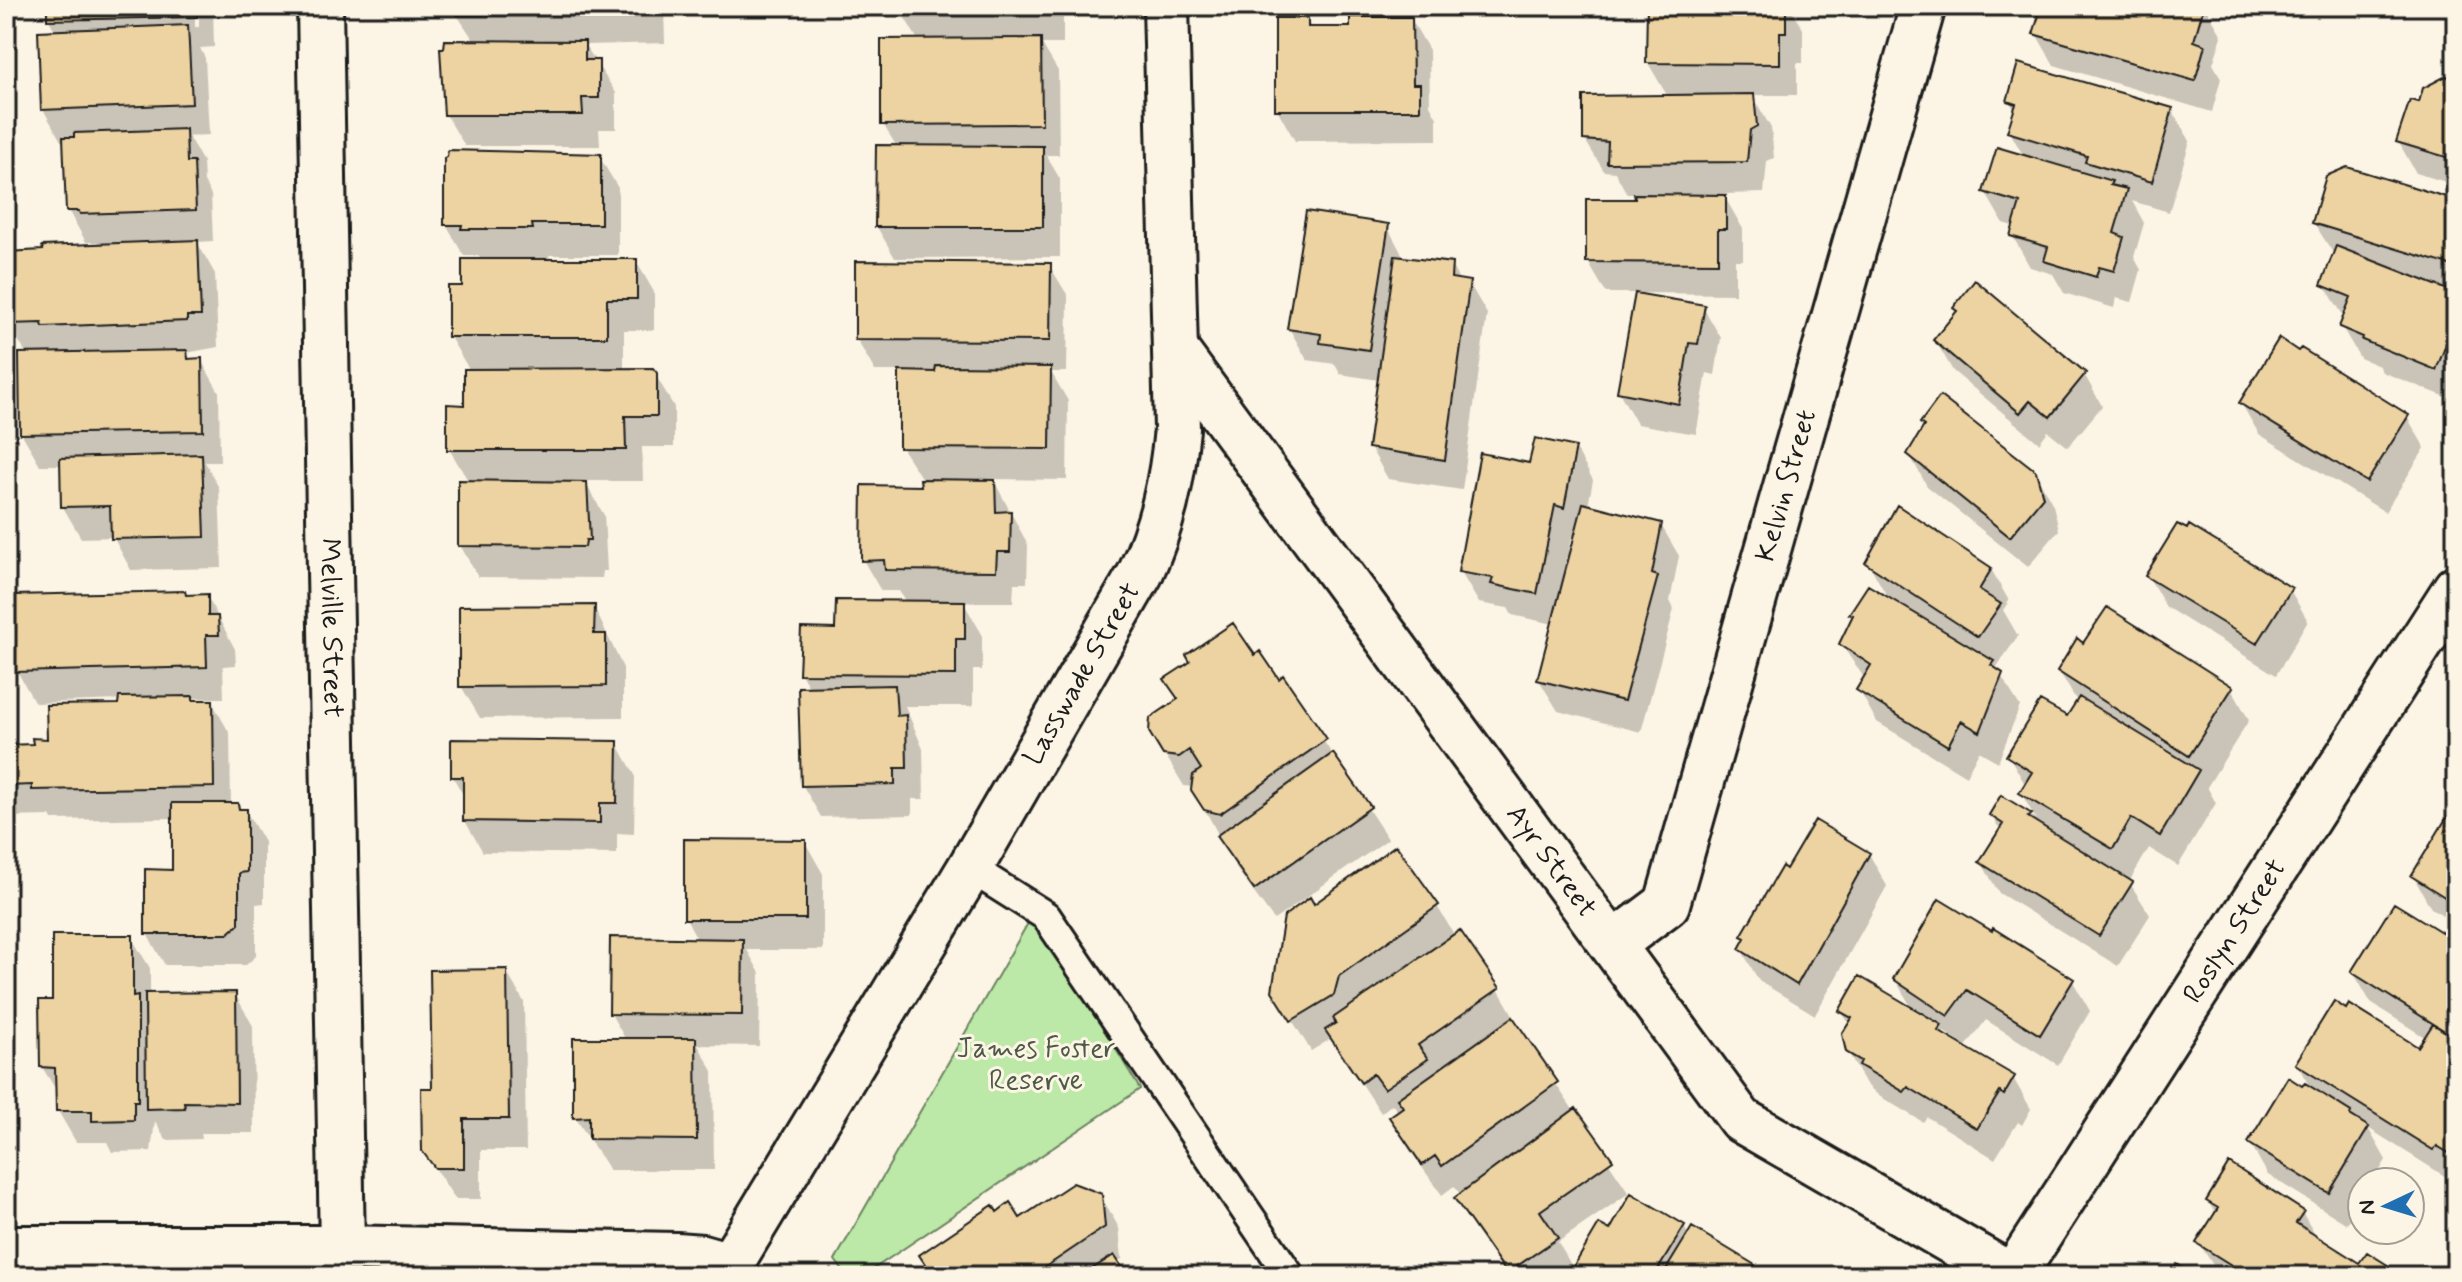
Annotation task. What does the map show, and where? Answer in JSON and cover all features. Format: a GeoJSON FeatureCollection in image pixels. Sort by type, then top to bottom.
{"type":"FeatureCollection","features":[{"type":"Feature","properties":{"kind":"street","name":"Melville Street"},"geometry":{"type":"LineString","coordinates":[[320,6],[342,1248]]}},
{"type":"Feature","properties":{"kind":"street","name":"Lasswade Street"},"geometry":{"type":"LineString","coordinates":[[735,1271],[1140,574],[1159,532],[1172,483],[1177,429],[1166,6]]}},
{"type":"Feature","properties":{"kind":"street","name":"Kelvin Street"},"geometry":{"type":"LineString","coordinates":[[1615,943],[1667,904],[1923,6]]}},
{"type":"Feature","properties":{"kind":"street","name":"Ayr Street"},"geometry":{"type":"LineString","coordinates":[[1177,352],[1615,943],[1741,1120],[2012,1276]]}},
{"type":"Feature","properties":{"kind":"street","name":"Roslyn Street"},"geometry":{"type":"LineString","coordinates":[[2012,1276],[2456,588]]}},
{"type":"Feature","properties":{"kind":"street"},"geometry":{"type":"LineString","coordinates":[[6,1248],[284,1262],[342,1248],[676,1255],[702,1257],[735,1271]]}},
{"type":"Feature","properties":{"kind":"lane"},"geometry":{"type":"LineString","coordinates":[[970,868],[1046,916],[1290,1276]]}},
{"type":"Feature","properties":{"kind":"green space","name":"James Foster Reserve"},"geometry":{"type":"Polygon","coordinates":[[[1028,923],[1046,934],[1140,1089],[863,1276],[847,1276],[835,1260],[1028,923]]]}},
{"type":"Feature","properties":{"kind":"building"},"geometry":{"type":"Polygon","coordinates":[[[47,6],[197,6],[197,17],[47,20],[47,6]]]}},
{"type":"Feature","properties":{"kind":"building"},"geometry":{"type":"Polygon","coordinates":[[[457,6],[648,6],[648,13],[457,15],[457,6]]]}},
{"type":"Feature","properties":{"kind":"building"},"geometry":{"type":"Polygon","coordinates":[[[900,6],[1046,6],[1046,13],[900,13],[900,6]]]}},
{"type":"Feature","properties":{"kind":"building"},"geometry":{"type":"Polygon","coordinates":[[[1647,6],[1786,6],[1786,32],[1780,32],[1780,64],[1646,63],[1647,6]]]}},
{"type":"Feature","properties":{"kind":"building"},"geometry":{"type":"Polygon","coordinates":[[[2042,6],[2204,6],[2194,41],[2205,45],[2195,81],[2033,34],[2042,6]]]}},
{"type":"Feature","properties":{"kind":"building"},"geometry":{"type":"Polygon","coordinates":[[[1350,17],[1412,17],[1413,84],[1420,84],[1420,110],[1275,110],[1275,18],[1308,18],[1308,27],[1350,27],[1350,17]]]}},
{"type":"Feature","properties":{"kind":"building"},"geometry":{"type":"Polygon","coordinates":[[[188,25],[192,104],[41,110],[38,31],[188,25]]]}},
{"type":"Feature","properties":{"kind":"building"},"geometry":{"type":"Polygon","coordinates":[[[1041,38],[1042,124],[881,125],[881,39],[1041,38]]]}},
{"type":"Feature","properties":{"kind":"building"},"geometry":{"type":"Polygon","coordinates":[[[445,40],[585,41],[585,60],[599,60],[599,98],[582,98],[583,115],[444,115],[440,48],[444,48],[445,40]]]}},
{"type":"Feature","properties":{"kind":"building"},"geometry":{"type":"Polygon","coordinates":[[[2018,63],[2173,108],[2152,182],[2085,162],[2087,156],[2007,132],[2016,104],[2007,101],[2018,63]]]}},
{"type":"Feature","properties":{"kind":"building"},"geometry":{"type":"Polygon","coordinates":[[[2446,76],[2456,79],[2456,160],[2396,142],[2410,100],[2419,102],[2423,88],[2446,76]]]}},
{"type":"Feature","properties":{"kind":"building"},"geometry":{"type":"Polygon","coordinates":[[[1754,94],[1757,126],[1750,130],[1747,162],[1607,163],[1608,142],[1583,140],[1583,96],[1754,94]]]}},
{"type":"Feature","properties":{"kind":"building"},"geometry":{"type":"Polygon","coordinates":[[[186,129],[187,162],[194,162],[196,210],[80,214],[79,211],[66,211],[63,137],[74,137],[74,133],[186,129]]]}},
{"type":"Feature","properties":{"kind":"building"},"geometry":{"type":"Polygon","coordinates":[[[876,145],[1043,146],[1043,227],[875,227],[876,145]]]}},
{"type":"Feature","properties":{"kind":"building"},"geometry":{"type":"Polygon","coordinates":[[[1997,147],[2112,181],[2110,185],[2127,189],[2114,233],[2124,237],[2114,271],[2099,267],[2096,277],[2044,261],[2048,247],[2010,236],[2020,203],[1983,192],[1997,147]]]}},
{"type":"Feature","properties":{"kind":"building"},"geometry":{"type":"Polygon","coordinates":[[[448,150],[601,154],[601,224],[532,224],[533,229],[461,229],[462,225],[444,225],[444,158],[448,150]]]}},
{"type":"Feature","properties":{"kind":"building"},"geometry":{"type":"Polygon","coordinates":[[[2347,167],[2456,200],[2456,267],[2312,223],[2326,176],[2347,167]]]}},
{"type":"Feature","properties":{"kind":"building"},"geometry":{"type":"Polygon","coordinates":[[[1634,194],[1726,195],[1726,229],[1718,229],[1718,263],[1586,262],[1586,199],[1635,199],[1634,194]]]}},
{"type":"Feature","properties":{"kind":"building"},"geometry":{"type":"Polygon","coordinates":[[[1306,211],[1389,224],[1369,350],[1320,343],[1321,334],[1287,329],[1306,211]]]}},
{"type":"Feature","properties":{"kind":"building"},"geometry":{"type":"Polygon","coordinates":[[[198,240],[201,316],[187,316],[187,321],[43,327],[42,323],[7,324],[6,252],[43,250],[42,246],[198,240]]]}},
{"type":"Feature","properties":{"kind":"building"},"geometry":{"type":"Polygon","coordinates":[[[2336,246],[2456,293],[2456,319],[2436,370],[2362,340],[2363,337],[2339,327],[2351,297],[2321,285],[2336,246]]]}},
{"type":"Feature","properties":{"kind":"building"},"geometry":{"type":"Polygon","coordinates":[[[1395,256],[1452,263],[1451,278],[1470,281],[1445,460],[1368,448],[1395,256]]]}},
{"type":"Feature","properties":{"kind":"building"},"geometry":{"type":"Polygon","coordinates":[[[462,259],[637,259],[637,299],[607,299],[607,337],[448,337],[448,286],[462,286],[462,259]]]}},
{"type":"Feature","properties":{"kind":"building"},"geometry":{"type":"Polygon","coordinates":[[[855,261],[1051,263],[1050,341],[855,340],[855,261]]]}},
{"type":"Feature","properties":{"kind":"building"},"geometry":{"type":"Polygon","coordinates":[[[1975,280],[2086,373],[2050,417],[2030,401],[2020,413],[1933,340],[1957,311],[1953,308],[1975,280]]]}},
{"type":"Feature","properties":{"kind":"building"},"geometry":{"type":"Polygon","coordinates":[[[1635,293],[1705,305],[1698,344],[1689,343],[1679,404],[1617,392],[1635,293]]]}},
{"type":"Feature","properties":{"kind":"building"},"geometry":{"type":"Polygon","coordinates":[[[2279,338],[2298,351],[2301,348],[2409,415],[2367,482],[2239,403],[2279,338]]]}},
{"type":"Feature","properties":{"kind":"building"},"geometry":{"type":"Polygon","coordinates":[[[187,350],[188,359],[202,358],[203,431],[20,434],[19,353],[187,350]]]}},
{"type":"Feature","properties":{"kind":"building"},"geometry":{"type":"Polygon","coordinates":[[[936,366],[1051,367],[1050,449],[899,448],[899,371],[935,372],[936,366]]]}},
{"type":"Feature","properties":{"kind":"building"},"geometry":{"type":"Polygon","coordinates":[[[653,368],[657,373],[657,416],[625,416],[626,450],[447,450],[447,404],[464,405],[464,369],[653,368]]]}},
{"type":"Feature","properties":{"kind":"building"},"geometry":{"type":"Polygon","coordinates":[[[1940,396],[2036,471],[2043,497],[2010,537],[1907,454],[1924,426],[1920,423],[1940,396]]]}},
{"type":"Feature","properties":{"kind":"building"},"geometry":{"type":"Polygon","coordinates":[[[1535,438],[1576,447],[1564,508],[1555,505],[1537,594],[1491,584],[1493,578],[1458,572],[1480,453],[1529,463],[1535,438]]]}},
{"type":"Feature","properties":{"kind":"building"},"geometry":{"type":"Polygon","coordinates":[[[202,454],[205,537],[111,539],[110,506],[61,507],[60,458],[202,454]]]}},
{"type":"Feature","properties":{"kind":"building"},"geometry":{"type":"Polygon","coordinates":[[[920,479],[995,480],[996,512],[1011,511],[1010,552],[997,552],[996,571],[885,570],[884,560],[861,561],[862,485],[921,486],[920,479]]]}},
{"type":"Feature","properties":{"kind":"building"},"geometry":{"type":"Polygon","coordinates":[[[458,480],[587,482],[590,540],[586,540],[585,547],[458,546],[458,480]]]}},
{"type":"Feature","properties":{"kind":"building"},"geometry":{"type":"Polygon","coordinates":[[[1583,503],[1662,523],[1652,574],[1658,576],[1624,701],[1537,680],[1583,503]]]}},
{"type":"Feature","properties":{"kind":"building"},"geometry":{"type":"Polygon","coordinates":[[[1897,505],[1992,568],[1979,590],[2001,604],[1978,637],[1865,563],[1897,505]]]}},
{"type":"Feature","properties":{"kind":"building"},"geometry":{"type":"Polygon","coordinates":[[[2177,524],[2187,529],[2189,525],[2292,588],[2257,644],[2145,576],[2177,524]]]}},
{"type":"Feature","properties":{"kind":"building"},"geometry":{"type":"Polygon","coordinates":[[[1868,585],[1994,661],[1991,665],[2003,673],[1980,732],[1961,721],[1948,746],[1856,690],[1871,665],[1839,644],[1853,615],[1849,614],[1868,585]]]}},
{"type":"Feature","properties":{"kind":"building"},"geometry":{"type":"Polygon","coordinates":[[[185,591],[186,595],[208,594],[208,616],[218,616],[219,635],[206,635],[207,667],[15,672],[13,595],[185,591]]]}},
{"type":"Feature","properties":{"kind":"building"},"geometry":{"type":"Polygon","coordinates":[[[836,600],[965,601],[965,639],[956,639],[956,675],[799,674],[801,628],[835,629],[836,600]]]}},
{"type":"Feature","properties":{"kind":"building"},"geometry":{"type":"Polygon","coordinates":[[[595,605],[594,634],[606,634],[606,686],[459,687],[459,606],[595,605]]]}},
{"type":"Feature","properties":{"kind":"building"},"geometry":{"type":"Polygon","coordinates":[[[2107,607],[2233,687],[2189,756],[2057,671],[2077,638],[2083,643],[2107,607]]]}},
{"type":"Feature","properties":{"kind":"building"},"geometry":{"type":"Polygon","coordinates":[[[1233,623],[1255,655],[1260,651],[1279,679],[1283,675],[1327,739],[1220,814],[1204,810],[1191,790],[1193,775],[1201,769],[1189,750],[1179,757],[1163,755],[1149,732],[1150,718],[1178,699],[1164,679],[1190,662],[1186,655],[1233,623]]]}},
{"type":"Feature","properties":{"kind":"building"},"geometry":{"type":"Polygon","coordinates":[[[895,685],[897,716],[906,715],[907,768],[895,768],[895,784],[801,786],[798,687],[895,685]]]}},
{"type":"Feature","properties":{"kind":"building"},"geometry":{"type":"Polygon","coordinates":[[[193,696],[193,700],[213,700],[214,787],[32,790],[32,785],[6,786],[6,745],[33,744],[32,738],[47,739],[46,705],[118,704],[119,697],[193,696]]]}},
{"type":"Feature","properties":{"kind":"building"},"geometry":{"type":"Polygon","coordinates":[[[2079,697],[2199,770],[2160,836],[2131,818],[2113,849],[2019,793],[2032,772],[2006,756],[2040,701],[2067,716],[2079,697]]]}},
{"type":"Feature","properties":{"kind":"building"},"geometry":{"type":"Polygon","coordinates":[[[451,739],[618,741],[617,803],[600,803],[600,823],[463,821],[463,777],[451,777],[451,739]]]}},
{"type":"Feature","properties":{"kind":"building"},"geometry":{"type":"Polygon","coordinates":[[[1333,753],[1371,807],[1254,890],[1216,836],[1333,753]]]}},
{"type":"Feature","properties":{"kind":"building"},"geometry":{"type":"Polygon","coordinates":[[[2001,795],[2032,814],[2028,817],[2133,882],[2099,936],[1979,862],[2003,824],[1989,815],[2001,795]]]}},
{"type":"Feature","properties":{"kind":"building"},"geometry":{"type":"Polygon","coordinates":[[[172,803],[238,803],[239,809],[247,809],[247,872],[239,873],[239,924],[228,934],[145,934],[145,869],[172,870],[172,803]]]}},
{"type":"Feature","properties":{"kind":"building"},"geometry":{"type":"Polygon","coordinates":[[[2450,812],[2456,815],[2456,904],[2411,876],[2450,812]]]}},
{"type":"Feature","properties":{"kind":"building"},"geometry":{"type":"Polygon","coordinates":[[[1815,820],[1870,853],[1797,985],[1739,949],[1745,938],[1741,936],[1782,866],[1786,869],[1815,820]]]}},
{"type":"Feature","properties":{"kind":"building"},"geometry":{"type":"Polygon","coordinates":[[[684,839],[806,840],[806,919],[684,919],[684,839]]]}},
{"type":"Feature","properties":{"kind":"building"},"geometry":{"type":"Polygon","coordinates":[[[1396,845],[1439,905],[1339,976],[1334,995],[1291,1021],[1272,991],[1284,916],[1310,897],[1314,904],[1396,845]]]}},
{"type":"Feature","properties":{"kind":"building"},"geometry":{"type":"Polygon","coordinates":[[[1939,899],[1992,931],[1993,928],[2074,979],[2040,1035],[1967,990],[1948,1016],[1893,979],[1939,899]]]}},
{"type":"Feature","properties":{"kind":"building"},"geometry":{"type":"Polygon","coordinates":[[[2394,903],[2456,941],[2456,1038],[2351,972],[2394,903]]]}},
{"type":"Feature","properties":{"kind":"building"},"geometry":{"type":"Polygon","coordinates":[[[1460,930],[1500,988],[1418,1045],[1428,1059],[1384,1089],[1373,1074],[1361,1083],[1325,1030],[1336,1023],[1333,1018],[1460,930]]]}},
{"type":"Feature","properties":{"kind":"building"},"geometry":{"type":"Polygon","coordinates":[[[52,935],[133,935],[133,997],[138,996],[138,1101],[134,1101],[134,1120],[92,1121],[92,1111],[56,1111],[55,1068],[40,1067],[39,1000],[52,1000],[52,935]]]}},
{"type":"Feature","properties":{"kind":"building"},"geometry":{"type":"Polygon","coordinates":[[[610,937],[743,939],[742,1015],[609,1014],[610,937]]]}},
{"type":"Feature","properties":{"kind":"building"},"geometry":{"type":"Polygon","coordinates":[[[507,969],[509,1119],[464,1119],[464,1168],[435,1168],[422,1151],[421,1088],[432,1088],[430,970],[507,969]]]}},
{"type":"Feature","properties":{"kind":"building"},"geometry":{"type":"Polygon","coordinates":[[[1859,976],[1942,1025],[1938,1031],[2015,1076],[2004,1095],[2000,1092],[1977,1129],[1908,1087],[1904,1092],[1859,1065],[1861,1061],[1846,1052],[1842,1034],[1852,1018],[1839,1011],[1859,976]]]}},
{"type":"Feature","properties":{"kind":"building"},"geometry":{"type":"Polygon","coordinates":[[[236,992],[237,1103],[184,1102],[185,1108],[146,1109],[145,993],[236,992]]]}},
{"type":"Feature","properties":{"kind":"building"},"geometry":{"type":"Polygon","coordinates":[[[2334,1001],[2346,1009],[2349,1004],[2418,1047],[2433,1024],[2456,1039],[2454,1156],[2437,1146],[2433,1150],[2295,1064],[2334,1001]]]}},
{"type":"Feature","properties":{"kind":"building"},"geometry":{"type":"Polygon","coordinates":[[[1513,1017],[1558,1082],[1442,1166],[1435,1156],[1422,1165],[1389,1117],[1403,1107],[1397,1099],[1513,1017]]]}},
{"type":"Feature","properties":{"kind":"building"},"geometry":{"type":"Polygon","coordinates":[[[573,1038],[696,1038],[697,1140],[589,1139],[589,1117],[573,1118],[573,1038]]]}},
{"type":"Feature","properties":{"kind":"building"},"geometry":{"type":"Polygon","coordinates":[[[2288,1077],[2302,1086],[2305,1083],[2369,1127],[2329,1193],[2248,1143],[2288,1077]]]}},
{"type":"Feature","properties":{"kind":"building"},"geometry":{"type":"Polygon","coordinates":[[[1576,1108],[1613,1160],[1540,1211],[1558,1238],[1507,1273],[1454,1198],[1576,1108]]]}},
{"type":"Feature","properties":{"kind":"building"},"geometry":{"type":"Polygon","coordinates":[[[2229,1163],[2304,1211],[2296,1223],[2359,1263],[2367,1252],[2405,1276],[2249,1276],[2196,1243],[2218,1208],[2206,1201],[2229,1163]]]}},
{"type":"Feature","properties":{"kind":"building"},"geometry":{"type":"Polygon","coordinates":[[[1073,1183],[1102,1194],[1105,1227],[1032,1276],[933,1276],[919,1255],[993,1205],[997,1212],[1010,1202],[1020,1218],[1073,1183]]]}},
{"type":"Feature","properties":{"kind":"building"},"geometry":{"type":"Polygon","coordinates":[[[1631,1193],[1685,1225],[1654,1276],[1568,1276],[1599,1224],[1610,1230],[1631,1193]]]}},
{"type":"Feature","properties":{"kind":"building"},"geometry":{"type":"Polygon","coordinates":[[[1692,1227],[1755,1265],[1748,1276],[1662,1276],[1692,1227]]]}},
{"type":"Feature","properties":{"kind":"building"},"geometry":{"type":"Polygon","coordinates":[[[1114,1255],[1128,1276],[1081,1276],[1114,1255]]]}},
{"type":"Feature","properties":{"kind":"building"},"geometry":{"type":"Polygon","coordinates":[[[2177,1264],[2196,1276],[2169,1276],[2177,1264]]]}}]}
